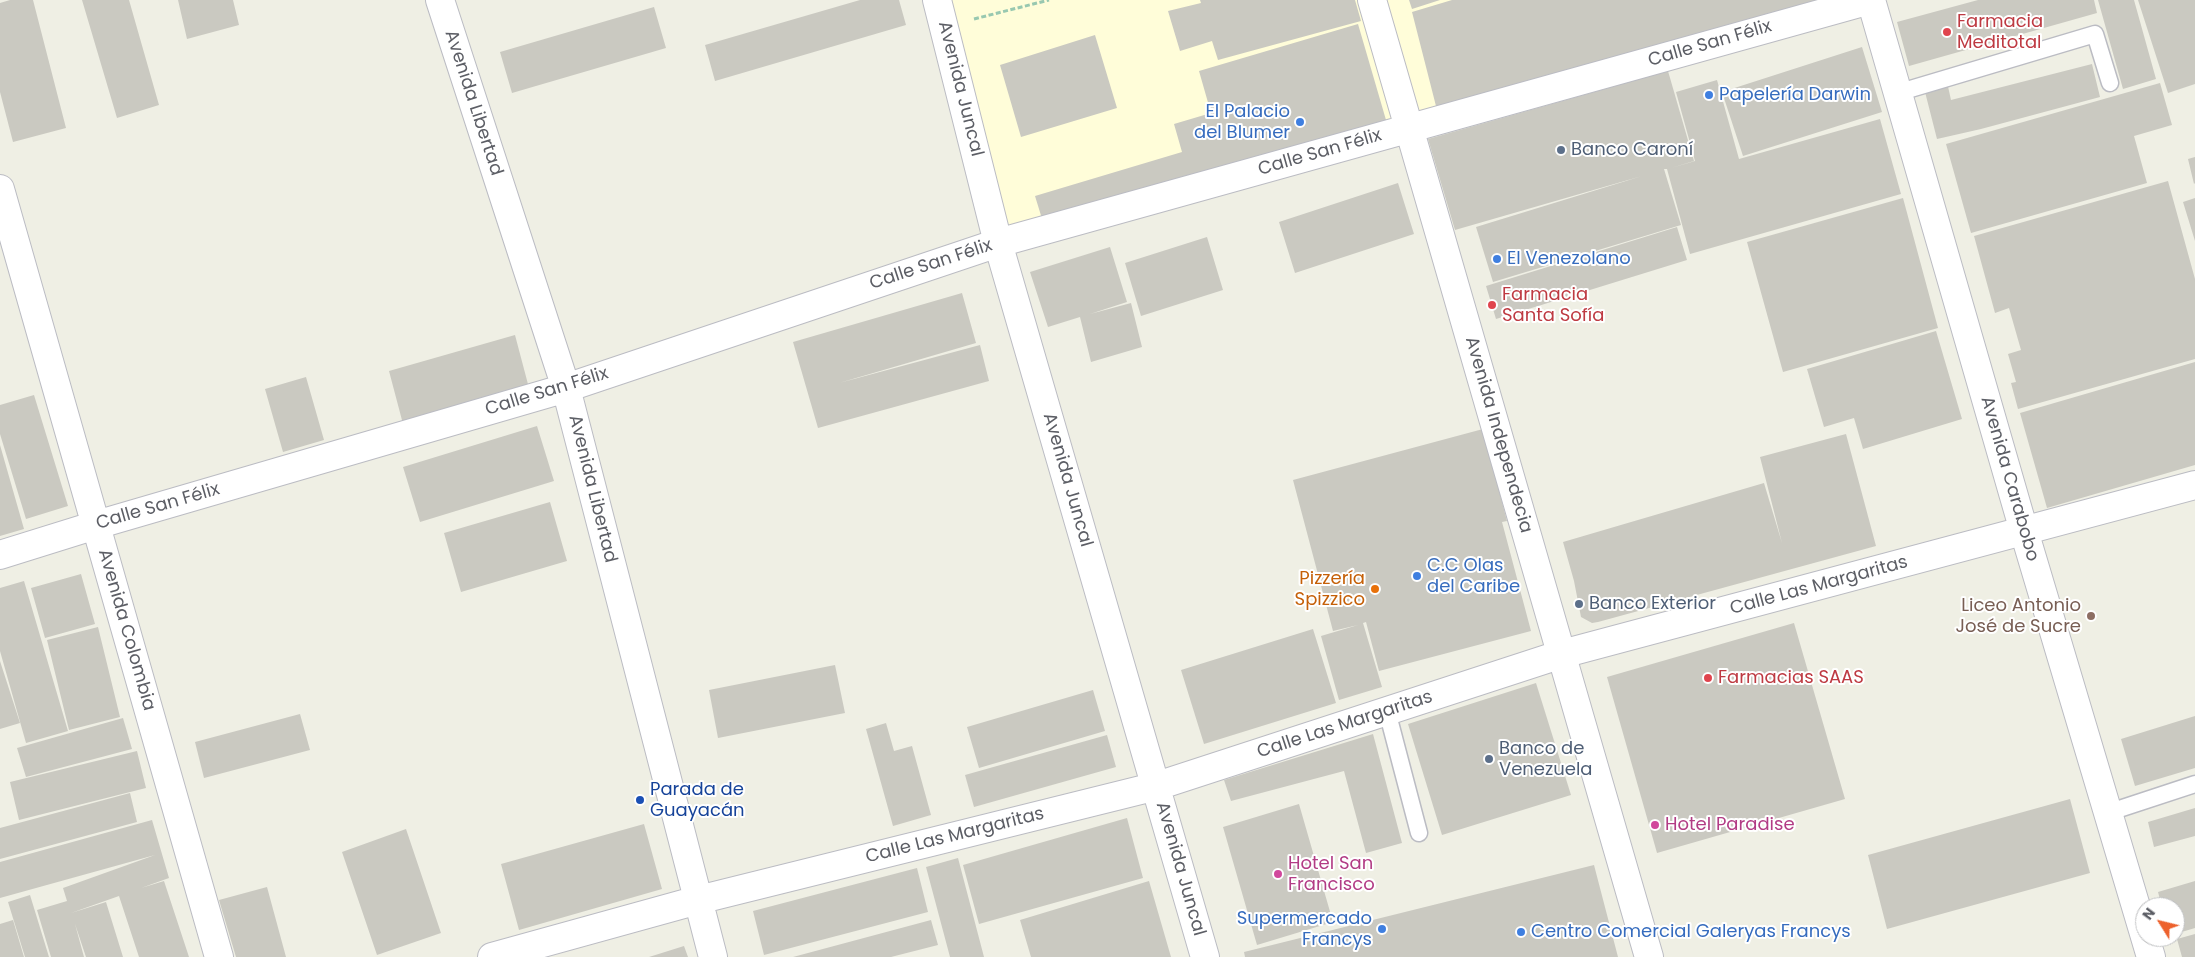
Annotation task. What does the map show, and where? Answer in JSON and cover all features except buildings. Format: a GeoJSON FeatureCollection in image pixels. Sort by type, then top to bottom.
{"type":"FeatureCollection","features":[{"type":"Feature","properties":{"kind":"street","name":"Avenida Libertad"},"geometry":{"type":"LineString","coordinates":[[440,0],[566,388],[713,957]]}},
{"type":"Feature","properties":{"kind":"street","name":"Avenida Juncal"},"geometry":{"type":"LineString","coordinates":[[937,0],[998,243],[1157,786],[1205,957]]}},
{"type":"Feature","properties":{"kind":"street","name":"Avenida Independecia"},"geometry":{"type":"LineString","coordinates":[[1372,0],[1649,957]]}},
{"type":"Feature","properties":{"kind":"street","name":"Calle San Félix"},"geometry":{"type":"LineString","coordinates":[[0,555],[96,525],[566,388],[998,243],[1870,0]]}},
{"type":"Feature","properties":{"kind":"street","name":"Avenida Carabobo"},"geometry":{"type":"LineString","coordinates":[[1870,0],[2024,531],[2151,957]]}},
{"type":"Feature","properties":{"kind":"street","name":"Avenida Colombia"},"geometry":{"type":"LineString","coordinates":[[0,189],[219,957]]}},
{"type":"Feature","properties":{"kind":"street","name":"Calle Las Margaritas"},"geometry":{"type":"LineString","coordinates":[[492,957],[698,900],[1157,786],[1562,654],[2195,485]]}},
{"type":"Feature","properties":{"kind":"lane"},"geometry":{"type":"LineString","coordinates":[[1897,93],[2095,34],[2110,83]]}},
{"type":"Feature","properties":{"kind":"lane"},"geometry":{"type":"LineString","coordinates":[[1387,712],[1419,832]]}},
{"type":"Feature","properties":{"kind":"lane"},"geometry":{"type":"LineString","coordinates":[[2107,813],[2195,784]]}},
{"type":"Feature","properties":{"kind":"path"},"geometry":{"type":"LineString","coordinates":[[944,27],[1049,0]]}},
{"type":"Feature","properties":{"kind":"shaded area"},"geometry":{"type":"Polygon","coordinates":[[[936,0],[1870,0],[998,243],[936,0]]]}},
{"type":"Feature","properties":{"kind":"place","name":"Farmacia Meditotal"},"geometry":{"type":"Point","coordinates":[1947,32]}},
{"type":"Feature","properties":{"kind":"place","name":"Papelería Darwin"},"geometry":{"type":"Point","coordinates":[1709,95]}},
{"type":"Feature","properties":{"kind":"place","name":"El Palacio del Blumer"},"geometry":{"type":"Point","coordinates":[1300,122]}},
{"type":"Feature","properties":{"kind":"place","name":"Banco Caroní"},"geometry":{"type":"Point","coordinates":[1561,150]}},
{"type":"Feature","properties":{"kind":"place","name":"El Venezolano"},"geometry":{"type":"Point","coordinates":[1497,259]}},
{"type":"Feature","properties":{"kind":"place","name":"Farmacia Santa Sofía"},"geometry":{"type":"Point","coordinates":[1492,305]}},
{"type":"Feature","properties":{"kind":"place","name":"C.C Olas del Caribe"},"geometry":{"type":"Point","coordinates":[1417,576]}},
{"type":"Feature","properties":{"kind":"place","name":"Pizzería Spizzico"},"geometry":{"type":"Point","coordinates":[1375,589]}},
{"type":"Feature","properties":{"kind":"place","name":"Banco Exterior"},"geometry":{"type":"Point","coordinates":[1579,604]}},
{"type":"Feature","properties":{"kind":"place","name":"Liceo Antonio José de Sucre"},"geometry":{"type":"Point","coordinates":[2091,616]}},
{"type":"Feature","properties":{"kind":"place","name":"Farmacias SAAS"},"geometry":{"type":"Point","coordinates":[1708,678]}},
{"type":"Feature","properties":{"kind":"place","name":"Banco de Venezuela"},"geometry":{"type":"Point","coordinates":[1489,759]}},
{"type":"Feature","properties":{"kind":"place","name":"Parada de Guayacán"},"geometry":{"type":"Point","coordinates":[640,800]}},
{"type":"Feature","properties":{"kind":"place","name":"Hotel Paradise"},"geometry":{"type":"Point","coordinates":[1655,825]}},
{"type":"Feature","properties":{"kind":"place","name":"Hotel San Francisco"},"geometry":{"type":"Point","coordinates":[1278,874]}},
{"type":"Feature","properties":{"kind":"place","name":"Supermercado Francys"},"geometry":{"type":"Point","coordinates":[1382,929]}},
{"type":"Feature","properties":{"kind":"place","name":"Centro Comercial Galeryas Francys"},"geometry":{"type":"Point","coordinates":[1521,932]}}]}
